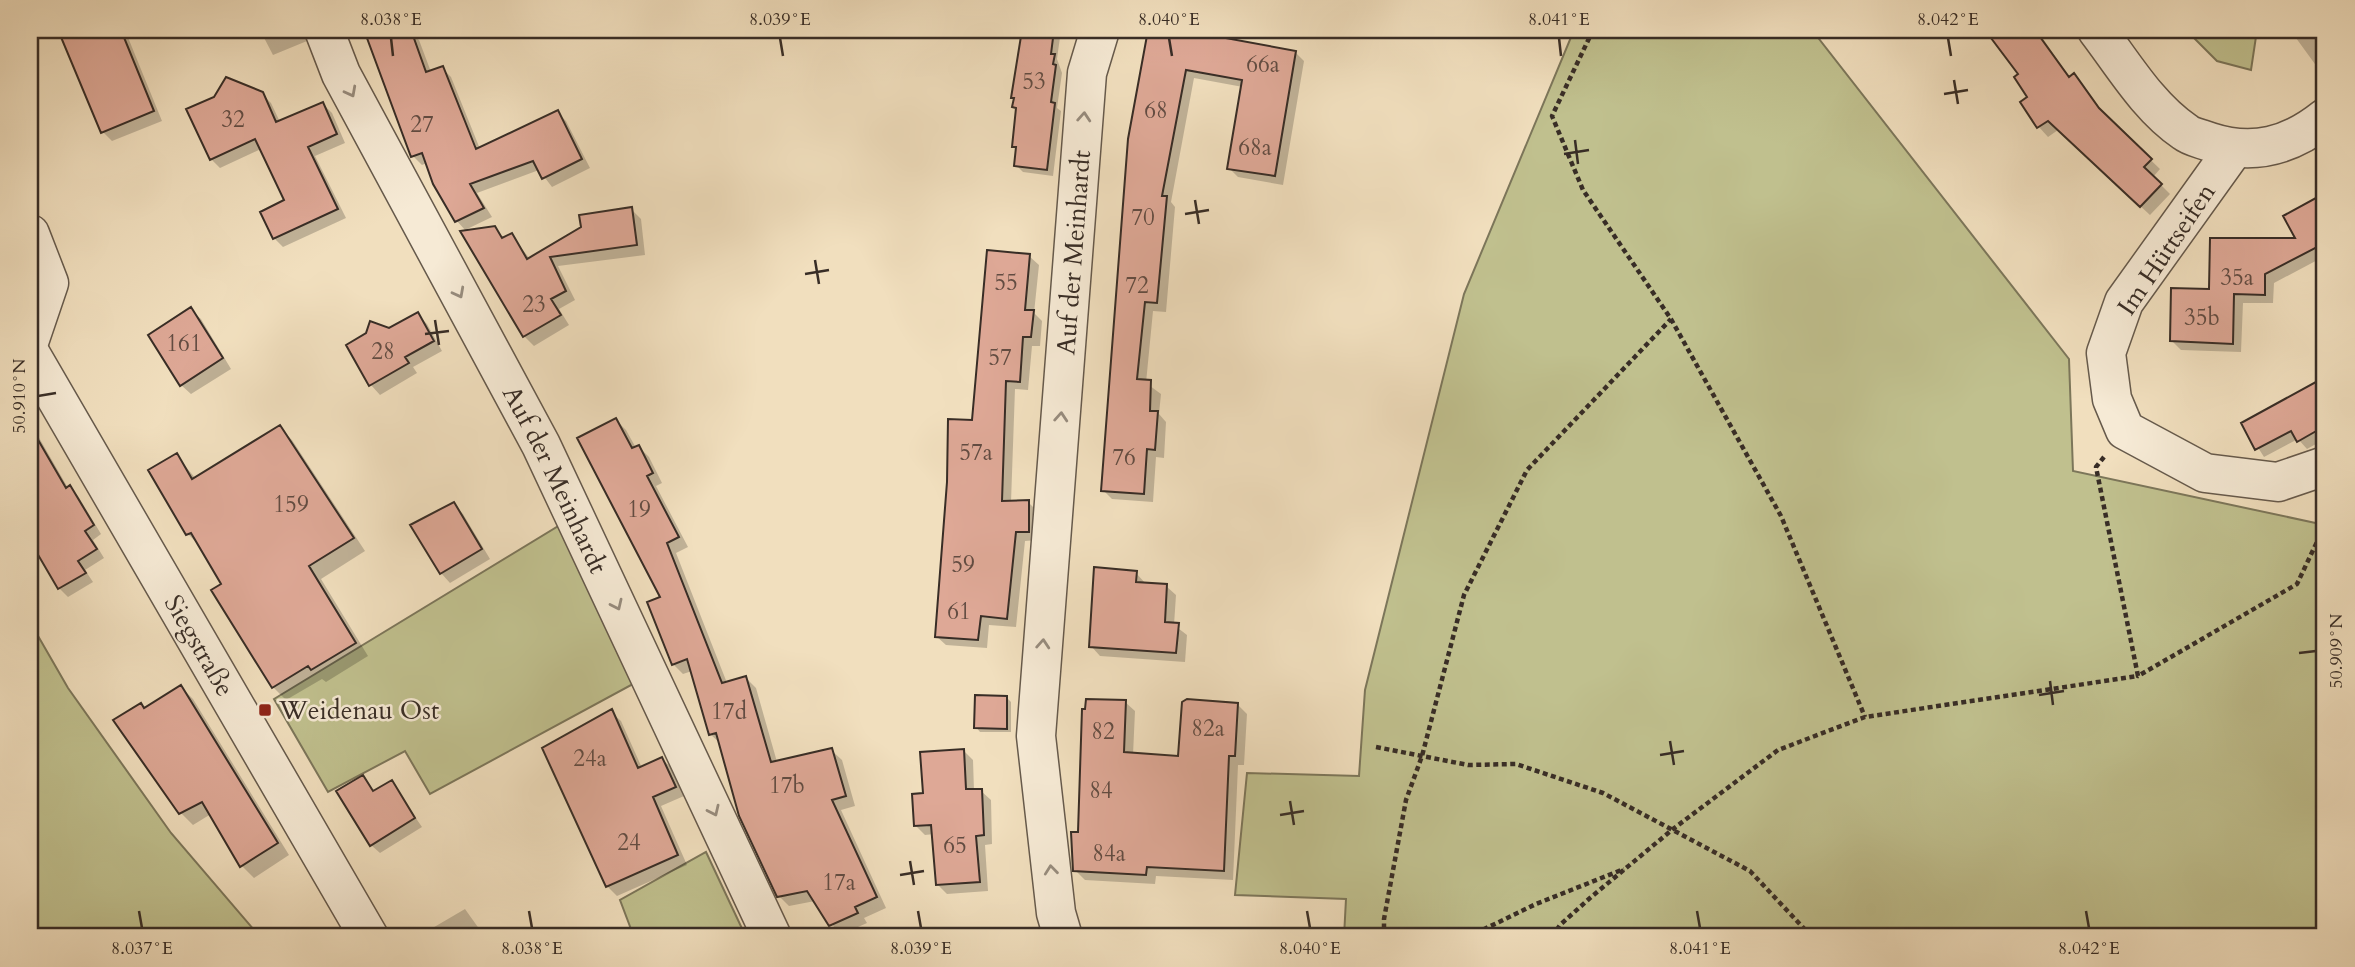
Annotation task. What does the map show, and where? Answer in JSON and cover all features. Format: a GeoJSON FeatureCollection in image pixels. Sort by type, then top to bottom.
{"type":"FeatureCollection","features":[{"type":"Feature","properties":{"kind":"street","name":"Auf der Meinhardt"},"geometry":{"type":"LineString","coordinates":[[324,30],[341,74],[541,445],[772,937]]}},
{"type":"Feature","properties":{"kind":"street","name":"Auf der Meinhardt"},"geometry":{"type":"LineString","coordinates":[[1063,937],[1056,913],[1036,736],[1087,72],[1100,30]]}},
{"type":"Feature","properties":{"kind":"street","name":"Im Hüttseifen"},"geometry":{"type":"LineString","coordinates":[[2097,30],[2154,105],[2186,134],[2233,150],[2272,147],[2306,133],[2325,118]]}},
{"type":"Feature","properties":{"kind":"street","name":"Im Hüttseifen"},"geometry":{"type":"LineString","coordinates":[[2125,430],[2112,399],[2106,353],[2124,302],[2233,150]]}},
{"type":"Feature","properties":{"kind":"street"},"geometry":{"type":"LineString","coordinates":[[30,234],[49,283],[30,339]]}},
{"type":"Feature","properties":{"kind":"street","name":"Siegstraße"},"geometry":{"type":"LineString","coordinates":[[30,353],[369,937]]}},
{"type":"Feature","properties":{"kind":"street"},"geometry":{"type":"LineString","coordinates":[[2125,430],[2205,472],[2278,482],[2325,466]]}},
{"type":"Feature","properties":{"kind":"path"},"geometry":{"type":"LineString","coordinates":[[1592,30],[1552,116],[1583,190],[1671,319],[1782,516],[1865,717]]}},
{"type":"Feature","properties":{"kind":"path"},"geometry":{"type":"LineString","coordinates":[[1384,937],[1384,919],[1406,800],[1422,756],[1464,595],[1527,470],[1671,319]]}},
{"type":"Feature","properties":{"kind":"path"},"geometry":{"type":"LineString","coordinates":[[2125,430],[2096,467],[2138,676]]}},
{"type":"Feature","properties":{"kind":"path"},"geometry":{"type":"LineString","coordinates":[[1552,937],[1560,925],[1590,898],[1673,829],[1778,750],[1865,717],[2138,676],[2297,584],[2325,524]]}},
{"type":"Feature","properties":{"kind":"path"},"geometry":{"type":"LineString","coordinates":[[1376,747],[1468,765],[1516,764],[1603,793],[1750,871],[1812,937]]}},
{"type":"Feature","properties":{"kind":"path"},"geometry":{"type":"LineString","coordinates":[[1468,937],[1536,904],[1629,867]]}},
{"type":"Feature","properties":{"kind":"green space"},"geometry":{"type":"Polygon","coordinates":[[[1574,30],[1812,30],[2069,359],[2073,471],[2325,525],[2325,937],[1344,937],[1346,899],[1235,895],[1247,773],[1359,776],[1365,690],[1464,294],[1574,30]]]}},
{"type":"Feature","properties":{"kind":"green space"},"geometry":{"type":"Polygon","coordinates":[[[2186,30],[2257,30],[2251,70],[2217,61],[2186,30]]]}},
{"type":"Feature","properties":{"kind":"green space"},"geometry":{"type":"Polygon","coordinates":[[[565,522],[633,684],[430,794],[405,751],[328,792],[274,699],[565,522]]]}},
{"type":"Feature","properties":{"kind":"green space"},"geometry":{"type":"Polygon","coordinates":[[[30,622],[68,688],[171,833],[260,937],[30,937],[30,622]]]}},
{"type":"Feature","properties":{"kind":"green space"},"geometry":{"type":"Polygon","coordinates":[[[706,852],[746,937],[634,937],[620,900],[706,852]]]}},
{"type":"Feature","properties":{"kind":"building"},"geometry":{"type":"Polygon","coordinates":[[[58,30],[121,30],[154,111],[101,133],[58,30]]]}},
{"type":"Feature","properties":{"kind":"building"},"geometry":{"type":"Polygon","coordinates":[[[364,30],[411,30],[426,72],[443,66],[476,149],[558,110],[582,159],[542,179],[533,161],[470,184],[484,208],[455,222],[433,184],[422,153],[411,157],[364,30]]]}},
{"type":"Feature","properties":{"kind":"building"},"geometry":{"type":"Polygon","coordinates":[[[1022,30],[1054,30],[1051,54],[1055,54],[1053,64],[1056,65],[1051,102],[1055,103],[1047,170],[1014,166],[1016,147],[1012,147],[1016,108],[1012,107],[1014,98],[1011,98],[1022,30]]]}},
{"type":"Feature","properties":{"kind":"building"},"geometry":{"type":"Polygon","coordinates":[[[1148,30],[1182,30],[1296,51],[1275,176],[1227,169],[1242,80],[1186,70],[1162,196],[1167,196],[1157,303],[1145,302],[1137,379],[1151,380],[1150,411],[1158,411],[1155,450],[1147,449],[1144,494],[1101,491],[1128,139],[1148,30]]]}},
{"type":"Feature","properties":{"kind":"building"},"geometry":{"type":"Polygon","coordinates":[[[1985,30],[2035,30],[2069,77],[2074,73],[2099,108],[2152,159],[2144,167],[2162,184],[2140,207],[2048,121],[2037,128],[2020,102],[2027,97],[2014,77],[2018,74],[1985,30]]]}},
{"type":"Feature","properties":{"kind":"building"},"geometry":{"type":"Polygon","coordinates":[[[226,77],[263,92],[276,122],[323,102],[337,134],[308,147],[338,209],[273,239],[260,212],[284,200],[255,139],[210,160],[186,109],[214,97],[226,77]]]}},
{"type":"Feature","properties":{"kind":"building"},"geometry":{"type":"Polygon","coordinates":[[[2325,193],[2325,243],[2265,274],[2265,295],[2234,294],[2233,344],[2170,341],[2171,288],[2209,289],[2210,238],[2295,238],[2283,216],[2325,193]]]}},
{"type":"Feature","properties":{"kind":"building"},"geometry":{"type":"Polygon","coordinates":[[[632,207],[637,245],[550,257],[566,291],[551,299],[561,315],[523,337],[460,231],[495,226],[502,238],[512,233],[527,259],[581,227],[579,215],[632,207]]]}},
{"type":"Feature","properties":{"kind":"building"},"geometry":{"type":"Polygon","coordinates":[[[987,250],[1030,254],[1025,310],[1034,310],[1031,337],[1023,337],[1020,382],[1006,381],[1002,501],[1029,500],[1029,532],[1016,532],[1007,619],[981,616],[978,640],[935,637],[947,482],[948,419],[972,420],[987,250]]]}},
{"type":"Feature","properties":{"kind":"building"},"geometry":{"type":"Polygon","coordinates":[[[191,307],[223,358],[180,386],[148,335],[191,307]]]}},
{"type":"Feature","properties":{"kind":"building"},"geometry":{"type":"Polygon","coordinates":[[[418,312],[434,341],[405,357],[409,363],[369,386],[346,345],[366,333],[370,321],[389,328],[418,312]]]}},
{"type":"Feature","properties":{"kind":"building"},"geometry":{"type":"Polygon","coordinates":[[[2325,377],[2325,426],[2297,442],[2291,431],[2255,450],[2241,423],[2325,377]]]}},
{"type":"Feature","properties":{"kind":"building"},"geometry":{"type":"Polygon","coordinates":[[[616,418],[632,448],[639,445],[653,473],[647,476],[679,537],[667,543],[722,683],[746,676],[771,762],[832,748],[846,796],[832,800],[877,897],[855,907],[858,913],[829,926],[807,891],[777,897],[739,816],[716,733],[709,735],[687,659],[672,665],[647,602],[660,597],[577,438],[616,418]]]}},
{"type":"Feature","properties":{"kind":"building"},"geometry":{"type":"Polygon","coordinates":[[[280,425],[354,538],[309,566],[356,643],[311,670],[308,666],[272,688],[211,590],[221,584],[191,533],[186,535],[148,470],[177,453],[192,479],[280,425]]]}},
{"type":"Feature","properties":{"kind":"building"},"geometry":{"type":"Polygon","coordinates":[[[30,426],[66,488],[70,485],[94,525],[85,531],[97,549],[78,561],[86,573],[58,589],[30,541],[30,426]]]}},
{"type":"Feature","properties":{"kind":"building"},"geometry":{"type":"Polygon","coordinates":[[[454,502],[482,549],[440,574],[410,525],[454,502]]]}},
{"type":"Feature","properties":{"kind":"building"},"geometry":{"type":"Polygon","coordinates":[[[1094,567],[1137,571],[1136,582],[1167,584],[1165,622],[1179,623],[1176,653],[1089,647],[1094,567]]]}},
{"type":"Feature","properties":{"kind":"building"},"geometry":{"type":"Polygon","coordinates":[[[181,685],[278,843],[240,867],[202,802],[179,814],[113,720],[141,703],[144,708],[181,685]]]}},
{"type":"Feature","properties":{"kind":"building"},"geometry":{"type":"Polygon","coordinates":[[[975,695],[1007,696],[1007,729],[974,728],[975,695]]]}},
{"type":"Feature","properties":{"kind":"building"},"geometry":{"type":"Polygon","coordinates":[[[1086,699],[1126,700],[1124,752],[1178,756],[1182,702],[1187,699],[1238,703],[1235,756],[1229,756],[1224,871],[1147,867],[1146,875],[1073,871],[1071,832],[1078,832],[1082,709],[1085,709],[1086,699]]]}},
{"type":"Feature","properties":{"kind":"building"},"geometry":{"type":"Polygon","coordinates":[[[612,709],[638,768],[662,757],[676,787],[653,797],[678,855],[606,887],[542,748],[612,709]]]}},
{"type":"Feature","properties":{"kind":"building"},"geometry":{"type":"Polygon","coordinates":[[[964,749],[966,789],[982,789],[984,835],[976,836],[980,882],[936,885],[931,825],[914,826],[912,794],[923,793],[920,752],[964,749]]]}},
{"type":"Feature","properties":{"kind":"building"},"geometry":{"type":"Polygon","coordinates":[[[363,775],[373,791],[392,780],[415,818],[370,846],[336,791],[363,775]]]}},
{"type":"Feature","properties":{"kind":"place","name":"Weidenau Ost"},"geometry":{"type":"Point","coordinates":[265,710]}}]}
